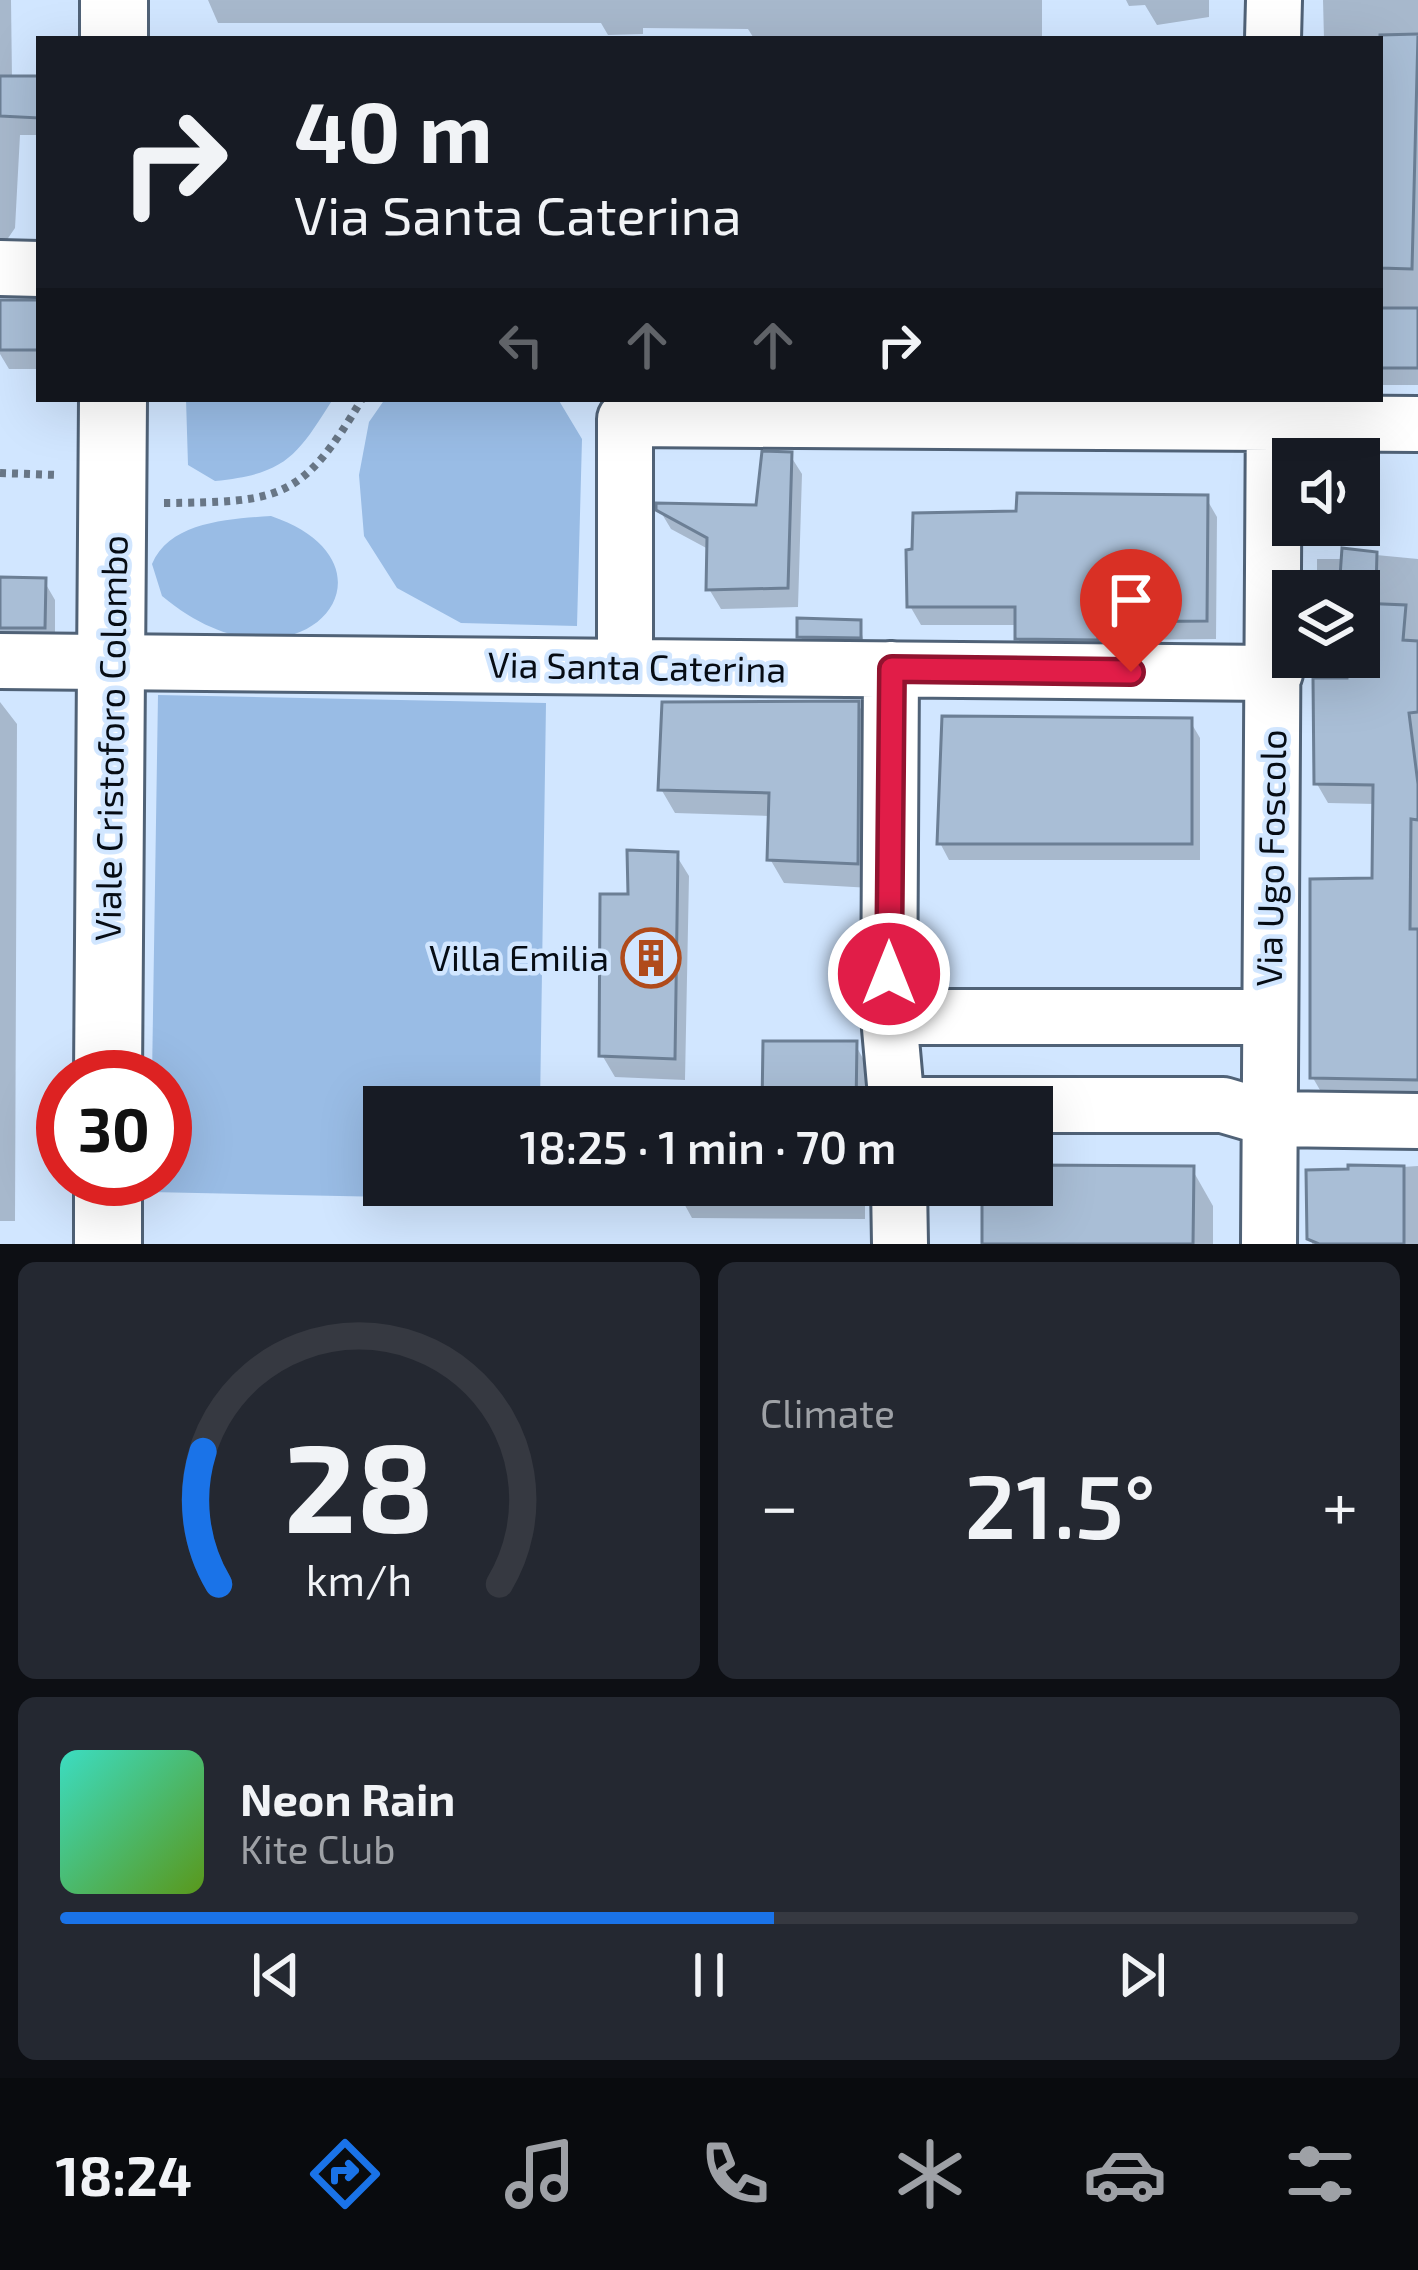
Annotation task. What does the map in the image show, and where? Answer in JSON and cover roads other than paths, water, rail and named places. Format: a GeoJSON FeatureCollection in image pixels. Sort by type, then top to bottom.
{"type":"FeatureCollection","features":[{"type":"Feature","properties":{"kind":"street"},"geometry":{"type":"LineString","coordinates":[[114,0],[114,36]]}},
{"type":"Feature","properties":{"kind":"street"},"geometry":{"type":"LineString","coordinates":[[1273,36],[1274,0]]}},
{"type":"Feature","properties":{"kind":"street"},"geometry":{"type":"LineString","coordinates":[[0,268],[36,268]]}},
{"type":"Feature","properties":{"kind":"street","name":"Viale Cristoforo Colombo"},"geometry":{"type":"LineString","coordinates":[[108,1050],[110,662],[89,490],[112,402]]}},
{"type":"Feature","properties":{"kind":"street"},"geometry":{"type":"LineString","coordinates":[[625,668],[625,419],[1274,411],[1418,424]]}},
{"type":"Feature","properties":{"kind":"street","name":"Via Ugo Foscolo"},"geometry":{"type":"LineString","coordinates":[[1274,411],[1275,570]]}},
{"type":"Feature","properties":{"kind":"street","name":"Via Santa Caterina"},"geometry":{"type":"LineString","coordinates":[[0,661],[1272,673]]}},
{"type":"Feature","properties":{"kind":"street"},"geometry":{"type":"LineString","coordinates":[[892,669],[889,1017],[895,1086]]}},
{"type":"Feature","properties":{"kind":"street","name":"Via Ugo Foscolo"},"geometry":{"type":"LineString","coordinates":[[1269,1244],[1275,678]]}},
{"type":"Feature","properties":{"kind":"street"},"geometry":{"type":"LineString","coordinates":[[889,1017],[1268,1017]]}},
{"type":"Feature","properties":{"kind":"street"},"geometry":{"type":"LineString","coordinates":[[1053,1106],[1222,1105],[1270,1118],[1418,1120]]}},
{"type":"Feature","properties":{"kind":"street"},"geometry":{"type":"LineString","coordinates":[[107,1244],[108,1206]]}},
{"type":"Feature","properties":{"kind":"street"},"geometry":{"type":"LineString","coordinates":[[899,1206],[900,1244]]}},
{"type":"Feature","properties":{"kind":"place","name":"Villa Emilia"},"geometry":{"type":"Point","coordinates":[651,958]}}]}
